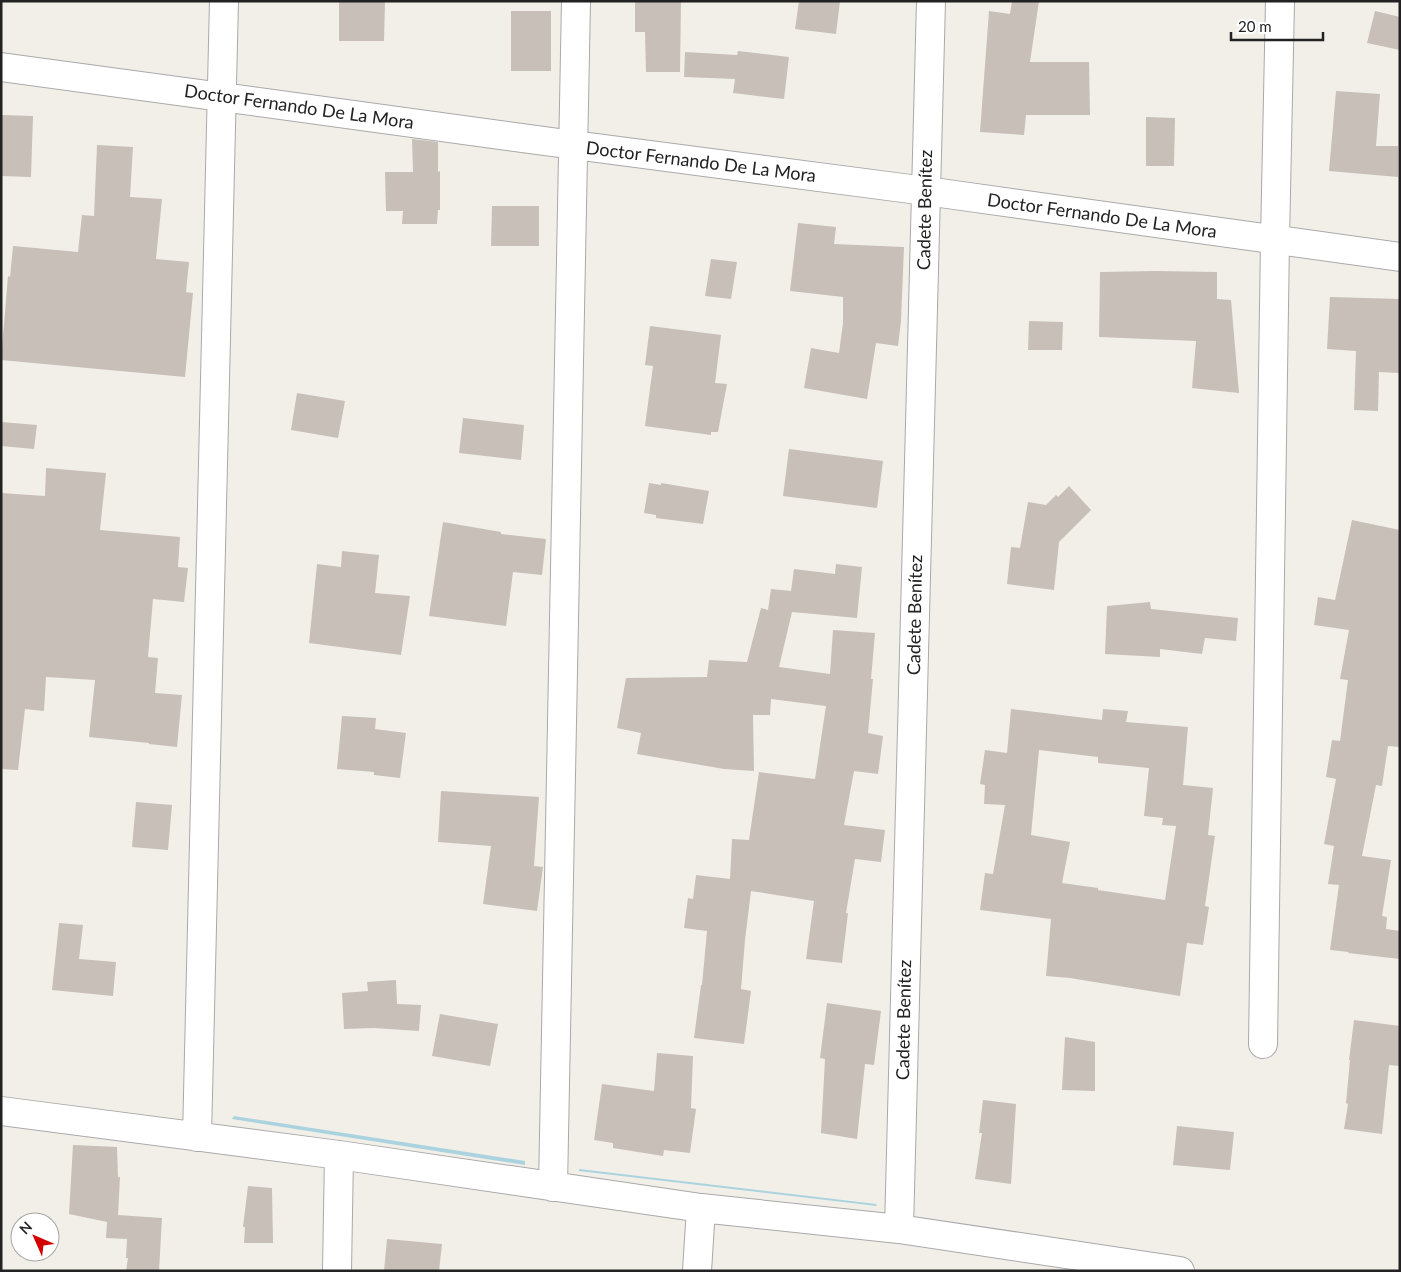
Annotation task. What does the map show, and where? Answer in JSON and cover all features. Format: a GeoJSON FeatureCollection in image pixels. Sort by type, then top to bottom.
{"type":"FeatureCollection","features":[{"type":"Feature","properties":{"kind":"street"},"geometry":{"type":"LineString","coordinates":[[197,1137],[224,1]]}},
{"type":"Feature","properties":{"kind":"street"},"geometry":{"type":"LineString","coordinates":[[553,1187],[576,1]]}},
{"type":"Feature","properties":{"kind":"street","name":"Cadete Benítez"},"geometry":{"type":"LineString","coordinates":[[899,1229],[931,1]]}},
{"type":"Feature","properties":{"kind":"street"},"geometry":{"type":"LineString","coordinates":[[1263,1044],[1280,1]]}},
{"type":"Feature","properties":{"kind":"street","name":"Doctor Fernando De La Mora"},"geometry":{"type":"LineString","coordinates":[[1,67],[926,191],[1400,257]]}},
{"type":"Feature","properties":{"kind":"street"},"geometry":{"type":"LineString","coordinates":[[1,1111],[339,1155],[701,1208],[899,1229],[1180,1271]]}},
{"type":"Feature","properties":{"kind":"street"},"geometry":{"type":"LineString","coordinates":[[337,1271],[339,1155]]}},
{"type":"Feature","properties":{"kind":"street"},"geometry":{"type":"LineString","coordinates":[[697,1271],[701,1208]]}},
{"type":"Feature","properties":{"kind":"water"},"geometry":{"type":"Polygon","coordinates":[[[234,1116],[525,1161],[525,1165],[232,1119],[234,1116]]]}},
{"type":"Feature","properties":{"kind":"water"},"geometry":{"type":"Polygon","coordinates":[[[579,1169],[876,1204],[877,1206],[579,1171],[579,1169]]]}},
{"type":"Feature","properties":{"kind":"building"},"geometry":{"type":"Polygon","coordinates":[[[339,1],[385,1],[384,41],[339,41],[339,1]]]}},
{"type":"Feature","properties":{"kind":"building"},"geometry":{"type":"Polygon","coordinates":[[[635,1],[681,1],[680,72],[646,72],[645,32],[635,32],[635,1]]]}},
{"type":"Feature","properties":{"kind":"building"},"geometry":{"type":"Polygon","coordinates":[[[799,1],[840,1],[836,34],[795,29],[799,1]]]}},
{"type":"Feature","properties":{"kind":"building"},"geometry":{"type":"Polygon","coordinates":[[[1012,1],[1039,1],[1030,62],[1089,62],[1090,115],[1026,115],[1024,135],[980,132],[989,11],[1010,14],[1012,1]]]}},
{"type":"Feature","properties":{"kind":"building"},"geometry":{"type":"Polygon","coordinates":[[[511,11],[551,11],[551,71],[511,71],[511,11]]]}},
{"type":"Feature","properties":{"kind":"building"},"geometry":{"type":"Polygon","coordinates":[[[1375,11],[1400,17],[1400,50],[1367,43],[1375,11]]]}},
{"type":"Feature","properties":{"kind":"building"},"geometry":{"type":"Polygon","coordinates":[[[738,51],[789,57],[784,99],[733,93],[735,79],[684,77],[685,52],[737,55],[738,51]]]}},
{"type":"Feature","properties":{"kind":"building"},"geometry":{"type":"Polygon","coordinates":[[[1336,91],[1380,94],[1376,146],[1398,146],[1398,177],[1329,171],[1336,91]]]}},
{"type":"Feature","properties":{"kind":"building"},"geometry":{"type":"Polygon","coordinates":[[[1,115],[33,116],[31,177],[1,176],[1,115]]]}},
{"type":"Feature","properties":{"kind":"building"},"geometry":{"type":"Polygon","coordinates":[[[1146,117],[1175,118],[1174,166],[1146,166],[1146,117]]]}},
{"type":"Feature","properties":{"kind":"building"},"geometry":{"type":"Polygon","coordinates":[[[412,139],[438,142],[440,210],[438,210],[437,224],[402,224],[403,211],[386,211],[385,172],[413,172],[412,139]]]}},
{"type":"Feature","properties":{"kind":"building"},"geometry":{"type":"Polygon","coordinates":[[[97,145],[133,147],[130,197],[162,199],[156,259],[189,262],[186,292],[193,293],[185,377],[1,360],[8,276],[10,277],[13,246],[78,252],[82,215],[94,216],[97,145]]]}},
{"type":"Feature","properties":{"kind":"building"},"geometry":{"type":"Polygon","coordinates":[[[492,206],[539,206],[539,246],[491,246],[492,206]]]}},
{"type":"Feature","properties":{"kind":"building"},"geometry":{"type":"Polygon","coordinates":[[[798,223],[836,227],[834,244],[904,247],[898,346],[876,343],[867,399],[804,388],[811,348],[839,353],[843,323],[843,297],[790,291],[798,223]]]}},
{"type":"Feature","properties":{"kind":"building"},"geometry":{"type":"Polygon","coordinates":[[[711,259],[737,262],[731,299],[705,296],[711,259]]]}},
{"type":"Feature","properties":{"kind":"building"},"geometry":{"type":"Polygon","coordinates":[[[1100,272],[1217,272],[1217,299],[1231,300],[1239,393],[1192,388],[1196,341],[1099,337],[1100,272]]]}},
{"type":"Feature","properties":{"kind":"building"},"geometry":{"type":"Polygon","coordinates":[[[1330,297],[1400,299],[1400,373],[1379,372],[1378,411],[1354,410],[1356,351],[1327,349],[1330,297]]]}},
{"type":"Feature","properties":{"kind":"building"},"geometry":{"type":"Polygon","coordinates":[[[1029,321],[1063,322],[1062,350],[1028,350],[1029,321]]]}},
{"type":"Feature","properties":{"kind":"building"},"geometry":{"type":"Polygon","coordinates":[[[650,326],[721,335],[715,383],[727,384],[718,432],[711,432],[711,435],[645,426],[653,366],[645,365],[650,326]]]}},
{"type":"Feature","properties":{"kind":"building"},"geometry":{"type":"Polygon","coordinates":[[[297,393],[345,401],[338,438],[291,430],[297,393]]]}},
{"type":"Feature","properties":{"kind":"building"},"geometry":{"type":"Polygon","coordinates":[[[463,418],[524,425],[521,460],[459,453],[463,418]]]}},
{"type":"Feature","properties":{"kind":"building"},"geometry":{"type":"Polygon","coordinates":[[[1,422],[37,425],[34,449],[1,446],[1,422]]]}},
{"type":"Feature","properties":{"kind":"building"},"geometry":{"type":"Polygon","coordinates":[[[789,449],[883,461],[877,508],[783,496],[789,449]]]}},
{"type":"Feature","properties":{"kind":"building"},"geometry":{"type":"Polygon","coordinates":[[[46,468],[106,473],[100,530],[180,537],[178,567],[188,568],[184,602],[153,599],[148,657],[158,658],[155,693],[182,695],[177,747],[89,737],[95,680],[46,677],[44,711],[25,709],[18,770],[1,769],[1,493],[45,496],[46,468]]]}},
{"type":"Feature","properties":{"kind":"building"},"geometry":{"type":"Polygon","coordinates":[[[649,483],[661,485],[661,483],[709,491],[703,524],[656,518],[656,515],[644,513],[649,483]]]}},
{"type":"Feature","properties":{"kind":"building"},"geometry":{"type":"Polygon","coordinates":[[[1069,486],[1091,510],[1059,542],[1054,590],[1007,584],[1011,547],[1020,548],[1028,502],[1046,505],[1069,486]]]}},
{"type":"Feature","properties":{"kind":"building"},"geometry":{"type":"Polygon","coordinates":[[[1352,520],[1400,530],[1400,747],[1388,746],[1382,786],[1376,785],[1362,856],[1391,860],[1382,916],[1387,917],[1386,929],[1400,931],[1400,959],[1330,950],[1339,885],[1328,884],[1334,846],[1324,844],[1336,779],[1326,777],[1332,740],[1340,741],[1348,680],[1340,679],[1349,630],[1314,625],[1318,597],[1335,600],[1352,520]]]}},
{"type":"Feature","properties":{"kind":"building"},"geometry":{"type":"Polygon","coordinates":[[[443,522],[501,532],[501,534],[546,539],[542,575],[513,572],[506,626],[429,616],[443,522]]]}},
{"type":"Feature","properties":{"kind":"building"},"geometry":{"type":"Polygon","coordinates":[[[342,551],[379,555],[375,593],[410,596],[401,655],[309,643],[317,564],[341,567],[342,551]]]}},
{"type":"Feature","properties":{"kind":"building"},"geometry":{"type":"Polygon","coordinates":[[[836,564],[862,567],[857,618],[792,612],[779,667],[830,674],[833,630],[875,633],[868,733],[883,736],[878,774],[854,771],[844,825],[885,830],[881,862],[855,859],[846,913],[848,913],[842,963],[806,959],[814,901],[751,891],[741,989],[751,991],[744,1044],[694,1038],[702,985],[707,931],[684,928],[688,898],[693,899],[696,875],[730,879],[732,839],[749,840],[759,772],[815,779],[826,706],[771,699],[770,715],[753,715],[754,771],[724,769],[637,754],[641,733],[617,728],[626,678],[707,677],[709,660],[747,662],[761,608],[768,610],[771,589],[791,591],[794,569],[835,574],[836,564]]]}},
{"type":"Feature","properties":{"kind":"building"},"geometry":{"type":"Polygon","coordinates":[[[1150,602],[1151,609],[1238,618],[1236,641],[1205,638],[1202,654],[1160,649],[1160,657],[1105,654],[1107,606],[1150,602]]]}},
{"type":"Feature","properties":{"kind":"building"},"geometry":{"type":"Polygon","coordinates":[[[1011,709],[1102,720],[1103,709],[1128,711],[1126,722],[1188,727],[1183,785],[1213,788],[1208,835],[1215,836],[1205,906],[1209,907],[1203,945],[1187,943],[1180,996],[1070,978],[1046,976],[1051,919],[980,910],[985,873],[993,874],[1005,805],[984,804],[985,785],[980,784],[985,750],[1007,753],[1011,709]],[[1039,750],[1031,835],[1070,842],[1062,883],[1165,900],[1176,826],[1162,825],[1163,818],[1144,816],[1149,768],[1098,763],[1098,757],[1039,750]]]}},
{"type":"Feature","properties":{"kind":"building"},"geometry":{"type":"Polygon","coordinates":[[[342,716],[376,718],[375,729],[406,733],[400,778],[374,775],[374,772],[337,769],[342,716]]]}},
{"type":"Feature","properties":{"kind":"building"},"geometry":{"type":"Polygon","coordinates":[[[441,791],[539,797],[534,866],[543,867],[537,911],[483,904],[491,846],[438,842],[441,791]]]}},
{"type":"Feature","properties":{"kind":"building"},"geometry":{"type":"Polygon","coordinates":[[[136,802],[172,805],[168,850],[132,847],[136,802]]]}},
{"type":"Feature","properties":{"kind":"building"},"geometry":{"type":"Polygon","coordinates":[[[59,923],[83,925],[79,959],[116,962],[113,996],[52,990],[59,923]]]}},
{"type":"Feature","properties":{"kind":"building"},"geometry":{"type":"Polygon","coordinates":[[[396,980],[397,1004],[421,1005],[419,1031],[374,1028],[344,1029],[342,993],[368,991],[367,982],[396,980]]]}},
{"type":"Feature","properties":{"kind":"building"},"geometry":{"type":"Polygon","coordinates":[[[827,1003],[881,1011],[874,1065],[865,1064],[857,1139],[821,1133],[825,1059],[820,1058],[827,1003]]]}},
{"type":"Feature","properties":{"kind":"building"},"geometry":{"type":"Polygon","coordinates":[[[440,1014],[498,1024],[490,1066],[432,1056],[440,1014]]]}},
{"type":"Feature","properties":{"kind":"building"},"geometry":{"type":"Polygon","coordinates":[[[1354,1020],[1400,1026],[1400,1066],[1389,1065],[1382,1134],[1344,1129],[1348,1104],[1346,1103],[1349,1060],[1354,1020]]]}},
{"type":"Feature","properties":{"kind":"building"},"geometry":{"type":"Polygon","coordinates":[[[1065,1037],[1095,1042],[1095,1091],[1062,1090],[1065,1037]]]}},
{"type":"Feature","properties":{"kind":"building"},"geometry":{"type":"Polygon","coordinates":[[[657,1053],[693,1056],[691,1108],[696,1109],[690,1153],[664,1150],[663,1156],[613,1148],[613,1143],[594,1140],[602,1084],[654,1091],[657,1053]]]}},
{"type":"Feature","properties":{"kind":"building"},"geometry":{"type":"Polygon","coordinates":[[[983,1100],[1016,1104],[1011,1184],[975,1179],[982,1133],[979,1133],[983,1100]]]}},
{"type":"Feature","properties":{"kind":"building"},"geometry":{"type":"Polygon","coordinates":[[[1177,1126],[1234,1132],[1230,1170],[1173,1165],[1177,1126]]]}},
{"type":"Feature","properties":{"kind":"building"},"geometry":{"type":"Polygon","coordinates":[[[73,1145],[117,1147],[118,1177],[120,1177],[118,1215],[162,1218],[159,1271],[126,1271],[128,1258],[126,1258],[127,1239],[106,1238],[107,1222],[69,1214],[73,1145]]]}},
{"type":"Feature","properties":{"kind":"building"},"geometry":{"type":"Polygon","coordinates":[[[248,1186],[272,1188],[273,1243],[244,1243],[245,1227],[243,1227],[248,1186]]]}},
{"type":"Feature","properties":{"kind":"building"},"geometry":{"type":"Polygon","coordinates":[[[387,1239],[442,1244],[439,1271],[384,1271],[387,1239]]]}}]}
